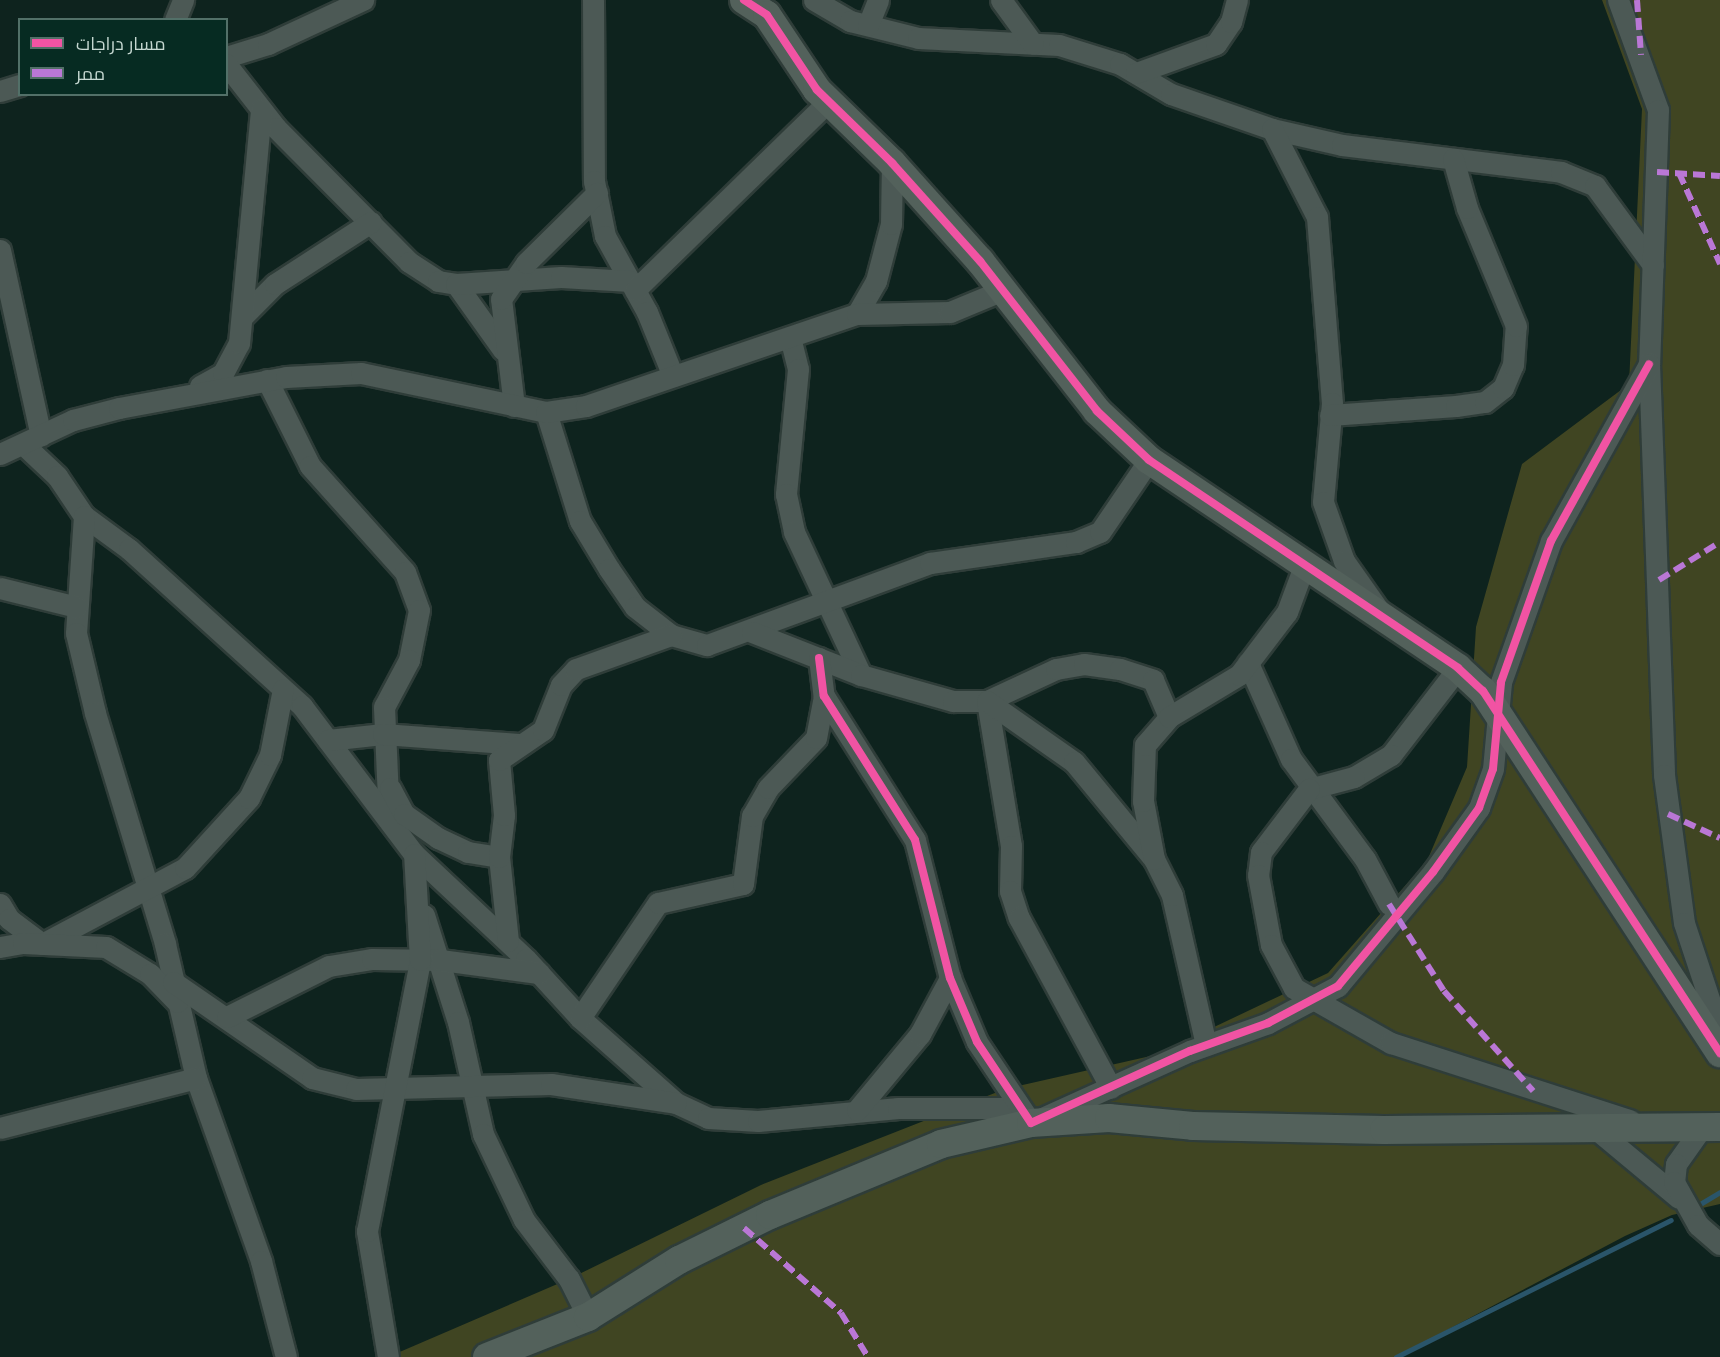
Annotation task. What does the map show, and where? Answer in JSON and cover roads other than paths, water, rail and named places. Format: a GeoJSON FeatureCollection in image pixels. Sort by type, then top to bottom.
{"type":"FeatureCollection","features":[{"type":"Feature","properties":{"kind":"street"},"geometry":{"type":"LineString","coordinates":[[176,18],[183,0]]}},
{"type":"Feature","properties":{"kind":"street"},"geometry":{"type":"LineString","coordinates":[[228,56],[268,44],[363,0]]}},
{"type":"Feature","properties":{"kind":"street"},"geometry":{"type":"LineString","coordinates":[[593,0],[597,193],[606,236],[632,286],[673,376]]}},
{"type":"Feature","properties":{"kind":"street"},"geometry":{"type":"LineString","coordinates":[[744,0],[767,15],[829,101],[892,163],[1003,290],[1097,411],[1149,460],[1389,625],[1458,668],[1497,711],[1720,1053]]}},
{"type":"Feature","properties":{"kind":"street"},"geometry":{"type":"LineString","coordinates":[[814,0],[868,25],[918,38],[1059,45],[1136,73],[1171,94],[1272,129],[1342,145],[1561,172],[1594,186],[1653,265]]}},
{"type":"Feature","properties":{"kind":"street"},"geometry":{"type":"LineString","coordinates":[[868,25],[878,0]]}},
{"type":"Feature","properties":{"kind":"street"},"geometry":{"type":"LineString","coordinates":[[1001,0],[1033,44]]}},
{"type":"Feature","properties":{"kind":"street"},"geometry":{"type":"LineString","coordinates":[[1136,73],[1216,44],[1231,22],[1237,0]]}},
{"type":"Feature","properties":{"kind":"street"},"geometry":{"type":"LineString","coordinates":[[1618,0],[1658,110],[1649,364],[1672,848],[1684,923],[1720,1032]]}},
{"type":"Feature","properties":{"kind":"street"},"geometry":{"type":"LineString","coordinates":[[228,67],[261,110],[409,262],[438,281],[456,284],[514,280],[632,286],[686,247],[774,150],[829,101]]}},
{"type":"Feature","properties":{"kind":"street"},"geometry":{"type":"LineString","coordinates":[[0,91],[18,86]]}},
{"type":"Feature","properties":{"kind":"street"},"geometry":{"type":"LineString","coordinates":[[191,391],[223,373],[239,343],[261,110]]}},
{"type":"Feature","properties":{"kind":"street"},"geometry":{"type":"LineString","coordinates":[[1272,129],[1317,217],[1330,415],[1323,502],[1344,561],[1389,625]]}},
{"type":"Feature","properties":{"kind":"street"},"geometry":{"type":"LineString","coordinates":[[1330,415],[1485,402],[1503,388],[1513,365],[1516,326],[1467,208],[1453,159]]}},
{"type":"Feature","properties":{"kind":"street"},"geometry":{"type":"LineString","coordinates":[[857,314],[876,281],[891,224],[892,163]]}},
{"type":"Feature","properties":{"kind":"street"},"geometry":{"type":"LineString","coordinates":[[514,406],[503,350],[501,299],[514,280],[597,193]]}},
{"type":"Feature","properties":{"kind":"street"},"geometry":{"type":"LineString","coordinates":[[243,316],[275,284],[371,222]]}},
{"type":"Feature","properties":{"kind":"street"},"geometry":{"type":"LineString","coordinates":[[0,250],[32,440],[84,516],[129,549],[284,689],[328,740],[414,855],[508,941],[580,1018],[676,1103],[708,1118],[758,1120],[857,1110],[1109,1118],[1193,1126],[1384,1130],[1645,1124],[1712,1127]]}},
{"type":"Feature","properties":{"kind":"street"},"geometry":{"type":"LineString","coordinates":[[456,284],[503,350]]}},
{"type":"Feature","properties":{"kind":"street"},"geometry":{"type":"LineString","coordinates":[[0,454],[73,420],[191,391],[267,380],[361,373],[546,412],[586,406],[857,314],[950,312],[1003,290]]}},
{"type":"Feature","properties":{"kind":"street"},"geometry":{"type":"LineString","coordinates":[[790,337],[798,369],[786,494],[794,532],[861,675]]}},
{"type":"Feature","properties":{"kind":"street"},"geometry":{"type":"LineString","coordinates":[[487,1357],[588,1317],[679,1260],[770,1215],[941,1144],[1111,1088],[1338,986],[1433,872],[1479,808],[1493,769],[1501,682],[1551,541],[1649,364]]}},
{"type":"Feature","properties":{"kind":"street"},"geometry":{"type":"LineString","coordinates":[[267,380],[310,466],[405,572],[419,610],[409,660],[384,707],[385,780],[389,821]]}},
{"type":"Feature","properties":{"kind":"street"},"geometry":{"type":"LineString","coordinates":[[546,412],[580,521],[635,607],[671,636],[707,645],[752,632],[930,563],[1092,535],[1149,460]]}},
{"type":"Feature","properties":{"kind":"street"},"geometry":{"type":"LineString","coordinates":[[84,516],[76,633],[95,713],[149,891],[196,1078],[261,1261],[286,1357]]}},
{"type":"Feature","properties":{"kind":"street"},"geometry":{"type":"LineString","coordinates":[[1206,1045],[1172,895],[1155,859],[1143,801],[1145,745],[1169,717],[1239,675],[1287,612],[1304,566]]}},
{"type":"Feature","properties":{"kind":"street"},"geometry":{"type":"LineString","coordinates":[[0,588],[77,607]]}},
{"type":"Feature","properties":{"kind":"street"},"geometry":{"type":"LineString","coordinates":[[752,632],[861,675],[953,701],[987,701],[1056,669],[1084,664],[1153,680],[1169,717]]}},
{"type":"Feature","properties":{"kind":"street"},"geometry":{"type":"LineString","coordinates":[[508,941],[499,857],[504,815],[499,760],[519,744],[543,730],[561,686],[576,669],[671,636]]}},
{"type":"Feature","properties":{"kind":"street"},"geometry":{"type":"LineString","coordinates":[[580,1018],[658,903],[743,884],[752,816],[768,788],[816,738],[824,696],[819,658]]}},
{"type":"Feature","properties":{"kind":"street"},"geometry":{"type":"LineString","coordinates":[[1248,663],[1268,718],[1309,789],[1353,842],[1389,904]]}},
{"type":"Feature","properties":{"kind":"street"},"geometry":{"type":"LineString","coordinates":[[1458,668],[1390,755],[1353,777],[1309,789],[1261,852],[1257,875],[1271,945],[1294,988],[1391,1043],[1573,1106],[1645,1124]]}},
{"type":"Feature","properties":{"kind":"street"},"geometry":{"type":"LineString","coordinates":[[42,944],[149,891],[211,845],[249,798],[270,754],[284,689]]}},
{"type":"Feature","properties":{"kind":"street"},"geometry":{"type":"LineString","coordinates":[[824,696],[915,840],[950,978],[977,1042],[1025,1115]]}},
{"type":"Feature","properties":{"kind":"street"},"geometry":{"type":"LineString","coordinates":[[987,701],[1074,762],[1155,859]]}},
{"type":"Feature","properties":{"kind":"street"},"geometry":{"type":"LineString","coordinates":[[987,701],[1011,846],[1010,891],[1019,918],[1111,1088]]}},
{"type":"Feature","properties":{"kind":"street"},"geometry":{"type":"LineString","coordinates":[[328,740],[383,734],[519,744]]}},
{"type":"Feature","properties":{"kind":"street"},"geometry":{"type":"LineString","coordinates":[[385,780],[404,814],[438,838],[468,852],[499,857]]}},
{"type":"Feature","properties":{"kind":"street"},"geometry":{"type":"LineString","coordinates":[[388,1357],[367,1231],[420,960],[419,900],[414,855]]}},
{"type":"Feature","properties":{"kind":"street"},"geometry":{"type":"LineString","coordinates":[[419,900],[441,960],[469,1087],[483,1134],[524,1220],[569,1280],[588,1317]]}},
{"type":"Feature","properties":{"kind":"street"},"geometry":{"type":"LineString","coordinates":[[0,904],[9,919],[42,944]]}},
{"type":"Feature","properties":{"kind":"street"},"geometry":{"type":"LineString","coordinates":[[0,947],[42,944],[106,947],[175,992],[227,1017],[312,1078],[356,1089],[393,1090],[551,1084],[676,1103]]}},
{"type":"Feature","properties":{"kind":"street"},"geometry":{"type":"LineString","coordinates":[[227,1017],[329,966],[372,959],[441,960],[539,973]]}},
{"type":"Feature","properties":{"kind":"street"},"geometry":{"type":"LineString","coordinates":[[857,1110],[920,1034],[950,978]]}},
{"type":"Feature","properties":{"kind":"street"},"geometry":{"type":"LineString","coordinates":[[0,1128],[196,1078]]}},
{"type":"Feature","properties":{"kind":"street"},"geometry":{"type":"LineString","coordinates":[[1591,1125],[1680,1199],[1720,1244]]}},
{"type":"Feature","properties":{"kind":"street"},"geometry":{"type":"LineString","coordinates":[[1680,1199],[1676,1164],[1712,1127]]}},
{"type":"Feature","properties":{"kind":"waterway"},"geometry":{"type":"LineString","coordinates":[[1700,1204],[1720,1192]]}},
{"type":"Feature","properties":{"kind":"waterway"},"geometry":{"type":"LineString","coordinates":[[1396,1357],[1671,1220]]}}]}
